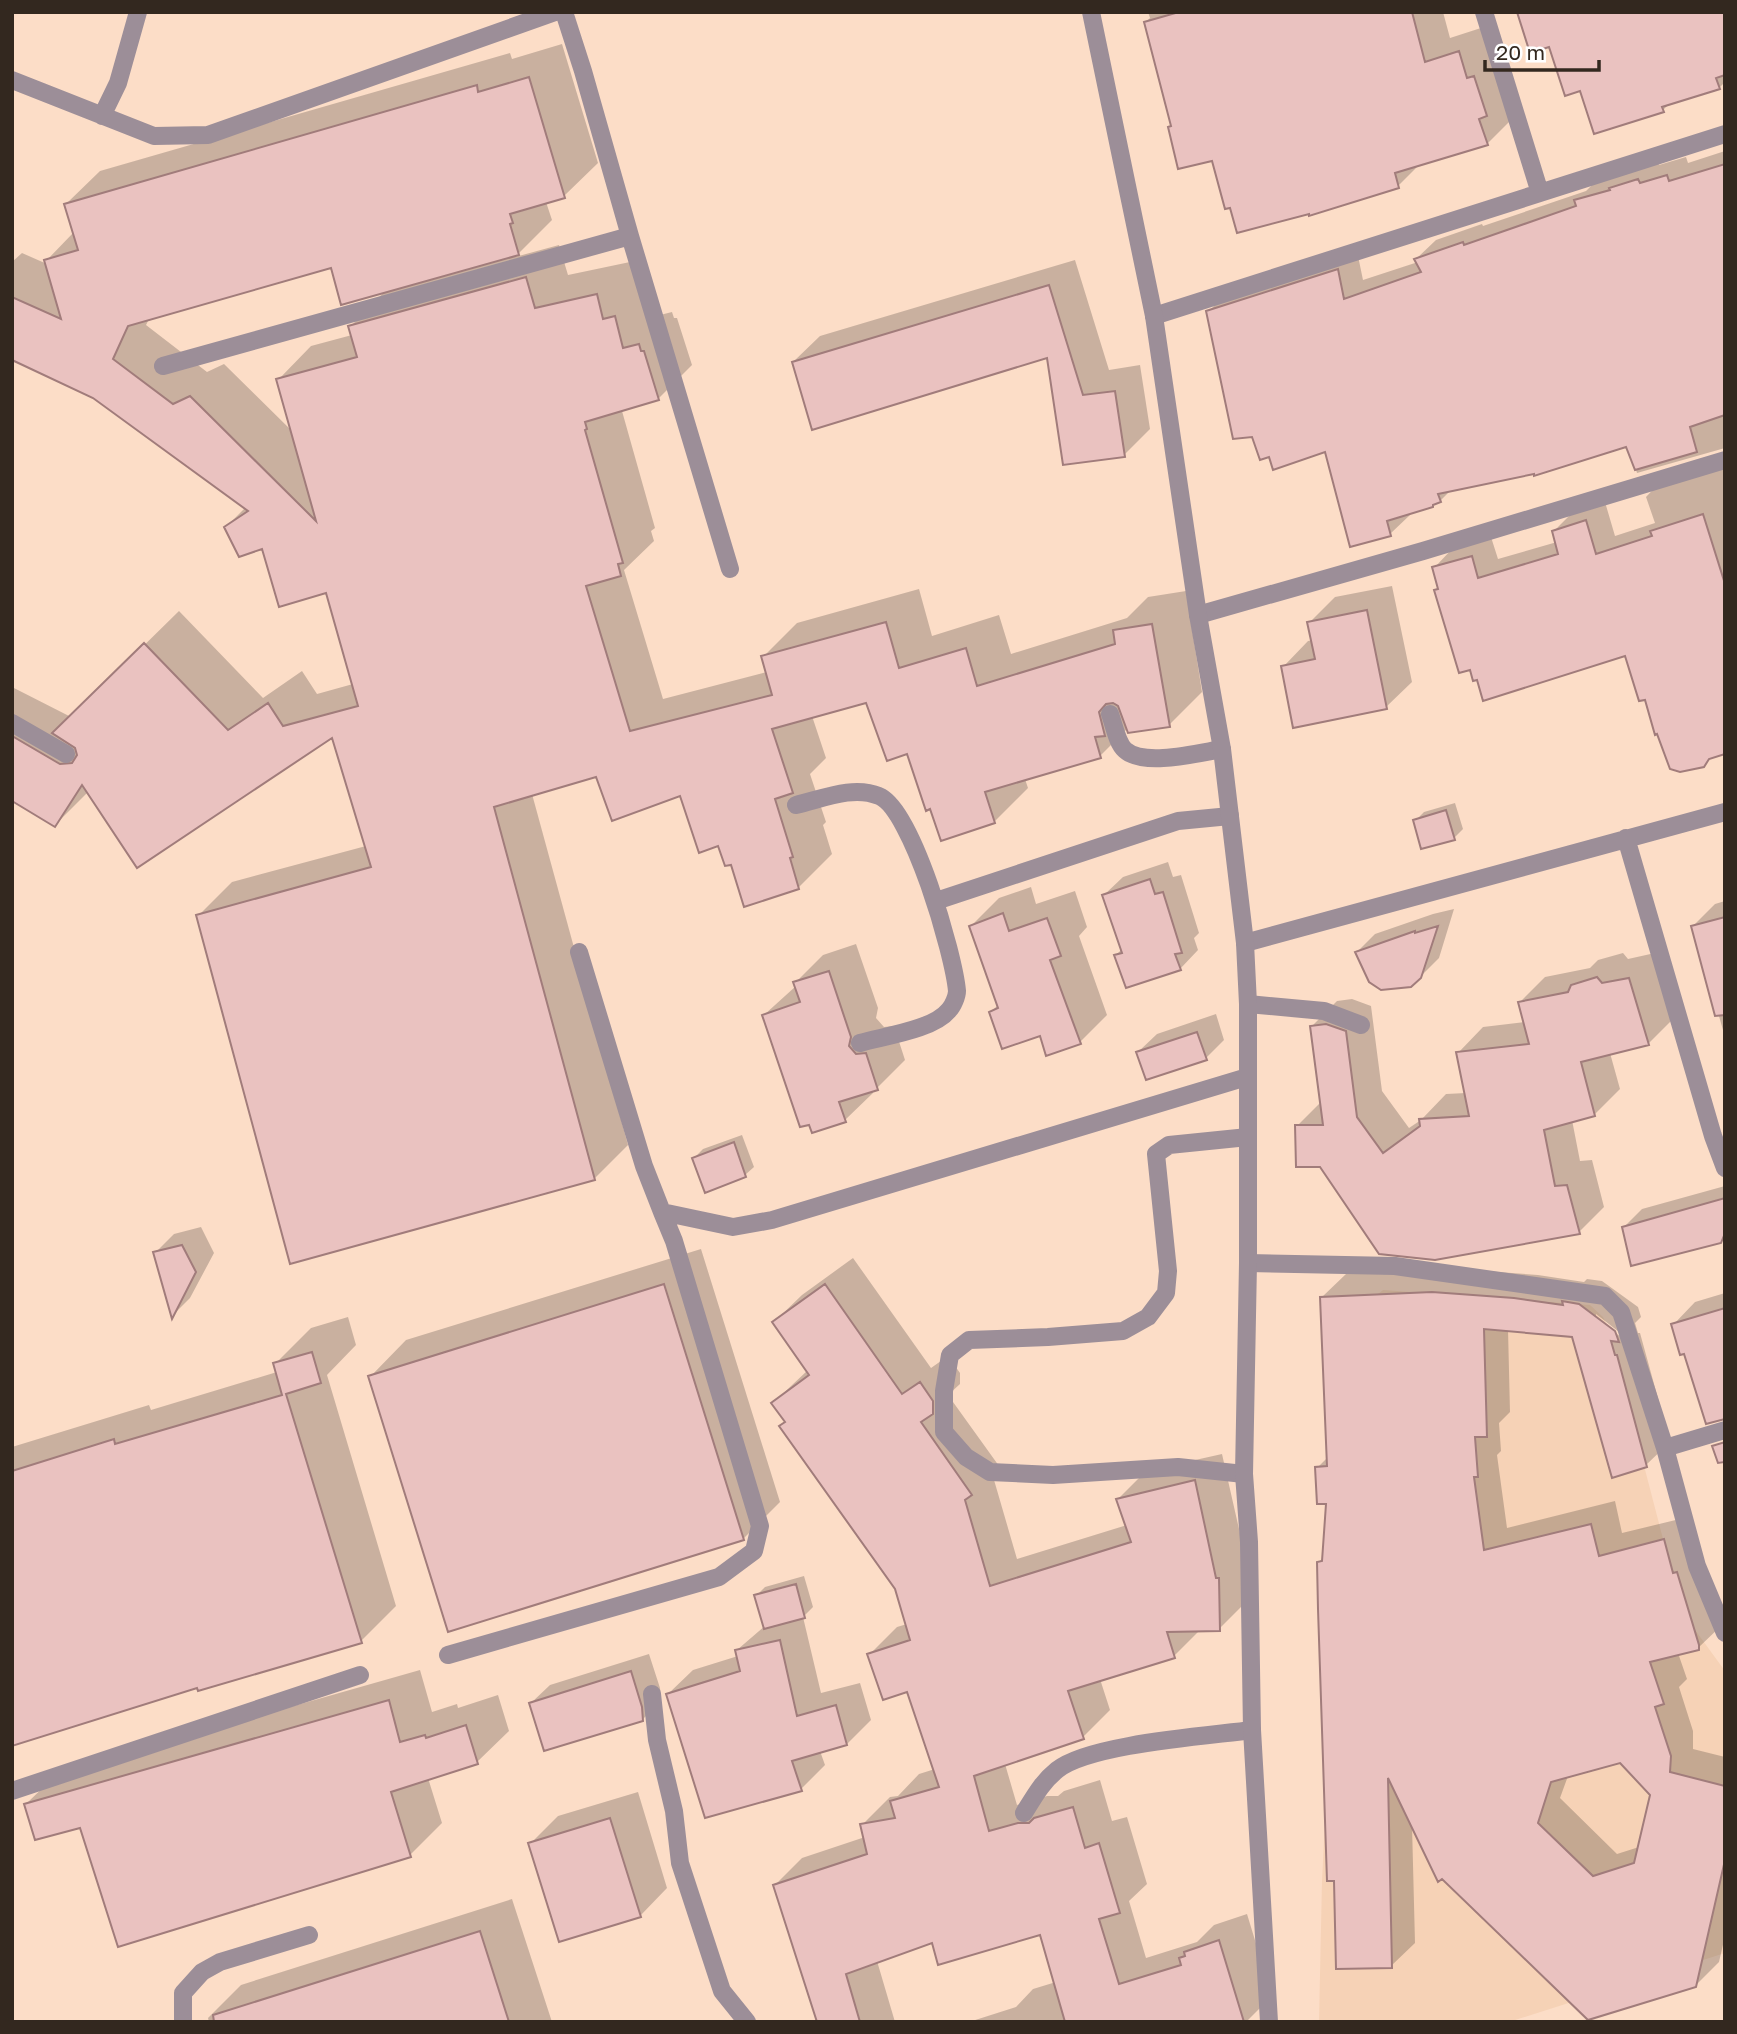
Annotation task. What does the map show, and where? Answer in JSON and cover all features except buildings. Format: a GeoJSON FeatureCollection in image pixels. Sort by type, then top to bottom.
{"type":"FeatureCollection","features":[{"type":"Feature","properties":{"kind":"street"},"geometry":{"type":"LineString","coordinates":[[102,116],[118,83],[138,12]]}},
{"type":"Feature","properties":{"kind":"street"},"geometry":{"type":"LineString","coordinates":[[12,80],[153,136],[208,135],[555,12]]}},
{"type":"Feature","properties":{"kind":"street"},"geometry":{"type":"LineString","coordinates":[[564,12],[730,569]]}},
{"type":"Feature","properties":{"kind":"street"},"geometry":{"type":"LineString","coordinates":[[1091,12],[1154,316],[1198,615],[1222,749],[1245,943],[1248,1004],[1248,1263],[1244,1474],[1249,1542],[1252,1730],[1269,2022]]}},
{"type":"Feature","properties":{"kind":"street"},"geometry":{"type":"LineString","coordinates":[[1484,12],[1540,193]]}},
{"type":"Feature","properties":{"kind":"street"},"geometry":{"type":"LineString","coordinates":[[1154,316],[1725,134]]}},
{"type":"Feature","properties":{"kind":"street"},"geometry":{"type":"LineString","coordinates":[[163,366],[630,236]]}},
{"type":"Feature","properties":{"kind":"street"},"geometry":{"type":"LineString","coordinates":[[1198,615],[1725,460]]}},
{"type":"Feature","properties":{"kind":"street"},"geometry":{"type":"LineString","coordinates":[[1110,715],[1122,748],[1137,758],[1169,757],[1222,749]]}},
{"type":"Feature","properties":{"kind":"street"},"geometry":{"type":"LineString","coordinates":[[12,723],[66,754]]}},
{"type":"Feature","properties":{"kind":"street"},"geometry":{"type":"LineString","coordinates":[[796,806],[855,790],[881,796],[899,815],[936,901],[958,994],[949,1011],[927,1025],[860,1043]]}},
{"type":"Feature","properties":{"kind":"street"},"geometry":{"type":"LineString","coordinates":[[1245,943],[1725,812]]}},
{"type":"Feature","properties":{"kind":"street"},"geometry":{"type":"LineString","coordinates":[[936,901],[1178,821],[1230,816]]}},
{"type":"Feature","properties":{"kind":"street"},"geometry":{"type":"LineString","coordinates":[[1626,838],[1713,1136],[1725,1168]]}},
{"type":"Feature","properties":{"kind":"street"},"geometry":{"type":"LineString","coordinates":[[448,1655],[719,1577],[754,1551],[760,1526],[674,1241],[644,1167],[579,952]]}},
{"type":"Feature","properties":{"kind":"street"},"geometry":{"type":"LineString","coordinates":[[1248,1004],[1324,1011],[1361,1025]]}},
{"type":"Feature","properties":{"kind":"street"},"geometry":{"type":"LineString","coordinates":[[662,1212],[733,1227],[772,1220],[1247,1077]]}},
{"type":"Feature","properties":{"kind":"street"},"geometry":{"type":"LineString","coordinates":[[1244,1474],[1178,1467],[1053,1475],[990,1472],[966,1457],[944,1432],[944,1391],[950,1355],[969,1340],[1123,1331],[1148,1317],[1166,1293],[1168,1270],[1156,1154],[1170,1145],[1248,1137]]}},
{"type":"Feature","properties":{"kind":"street"},"geometry":{"type":"LineString","coordinates":[[1248,1263],[1395,1265],[1605,1296],[1621,1312],[1665,1448],[1697,1566],[1725,1633]]}},
{"type":"Feature","properties":{"kind":"street"},"geometry":{"type":"LineString","coordinates":[[1665,1448],[1725,1430]]}},
{"type":"Feature","properties":{"kind":"street"},"geometry":{"type":"LineString","coordinates":[[12,1791],[360,1675]]}},
{"type":"Feature","properties":{"kind":"street"},"geometry":{"type":"LineString","coordinates":[[652,1694],[657,1740],[674,1811],[680,1863],[723,1990],[747,2022]]}},
{"type":"Feature","properties":{"kind":"street"},"geometry":{"type":"LineString","coordinates":[[1024,1813],[1041,1786],[1059,1768],[1098,1751],[1252,1730]]}},
{"type":"Feature","properties":{"kind":"street"},"geometry":{"type":"LineString","coordinates":[[183,2022],[183,1993],[202,1972],[220,1962],[309,1935]]}},
{"type":"Feature","properties":{"kind":"shaded area"},"geometry":{"type":"Polygon","coordinates":[[[1383,1290],[1590,1305],[1603,1317],[1608,1327],[1682,1612],[1725,1671],[1725,1953],[1509,2022],[1319,2022],[1328,1761],[1367,1303],[1383,1290]]]}}]}
